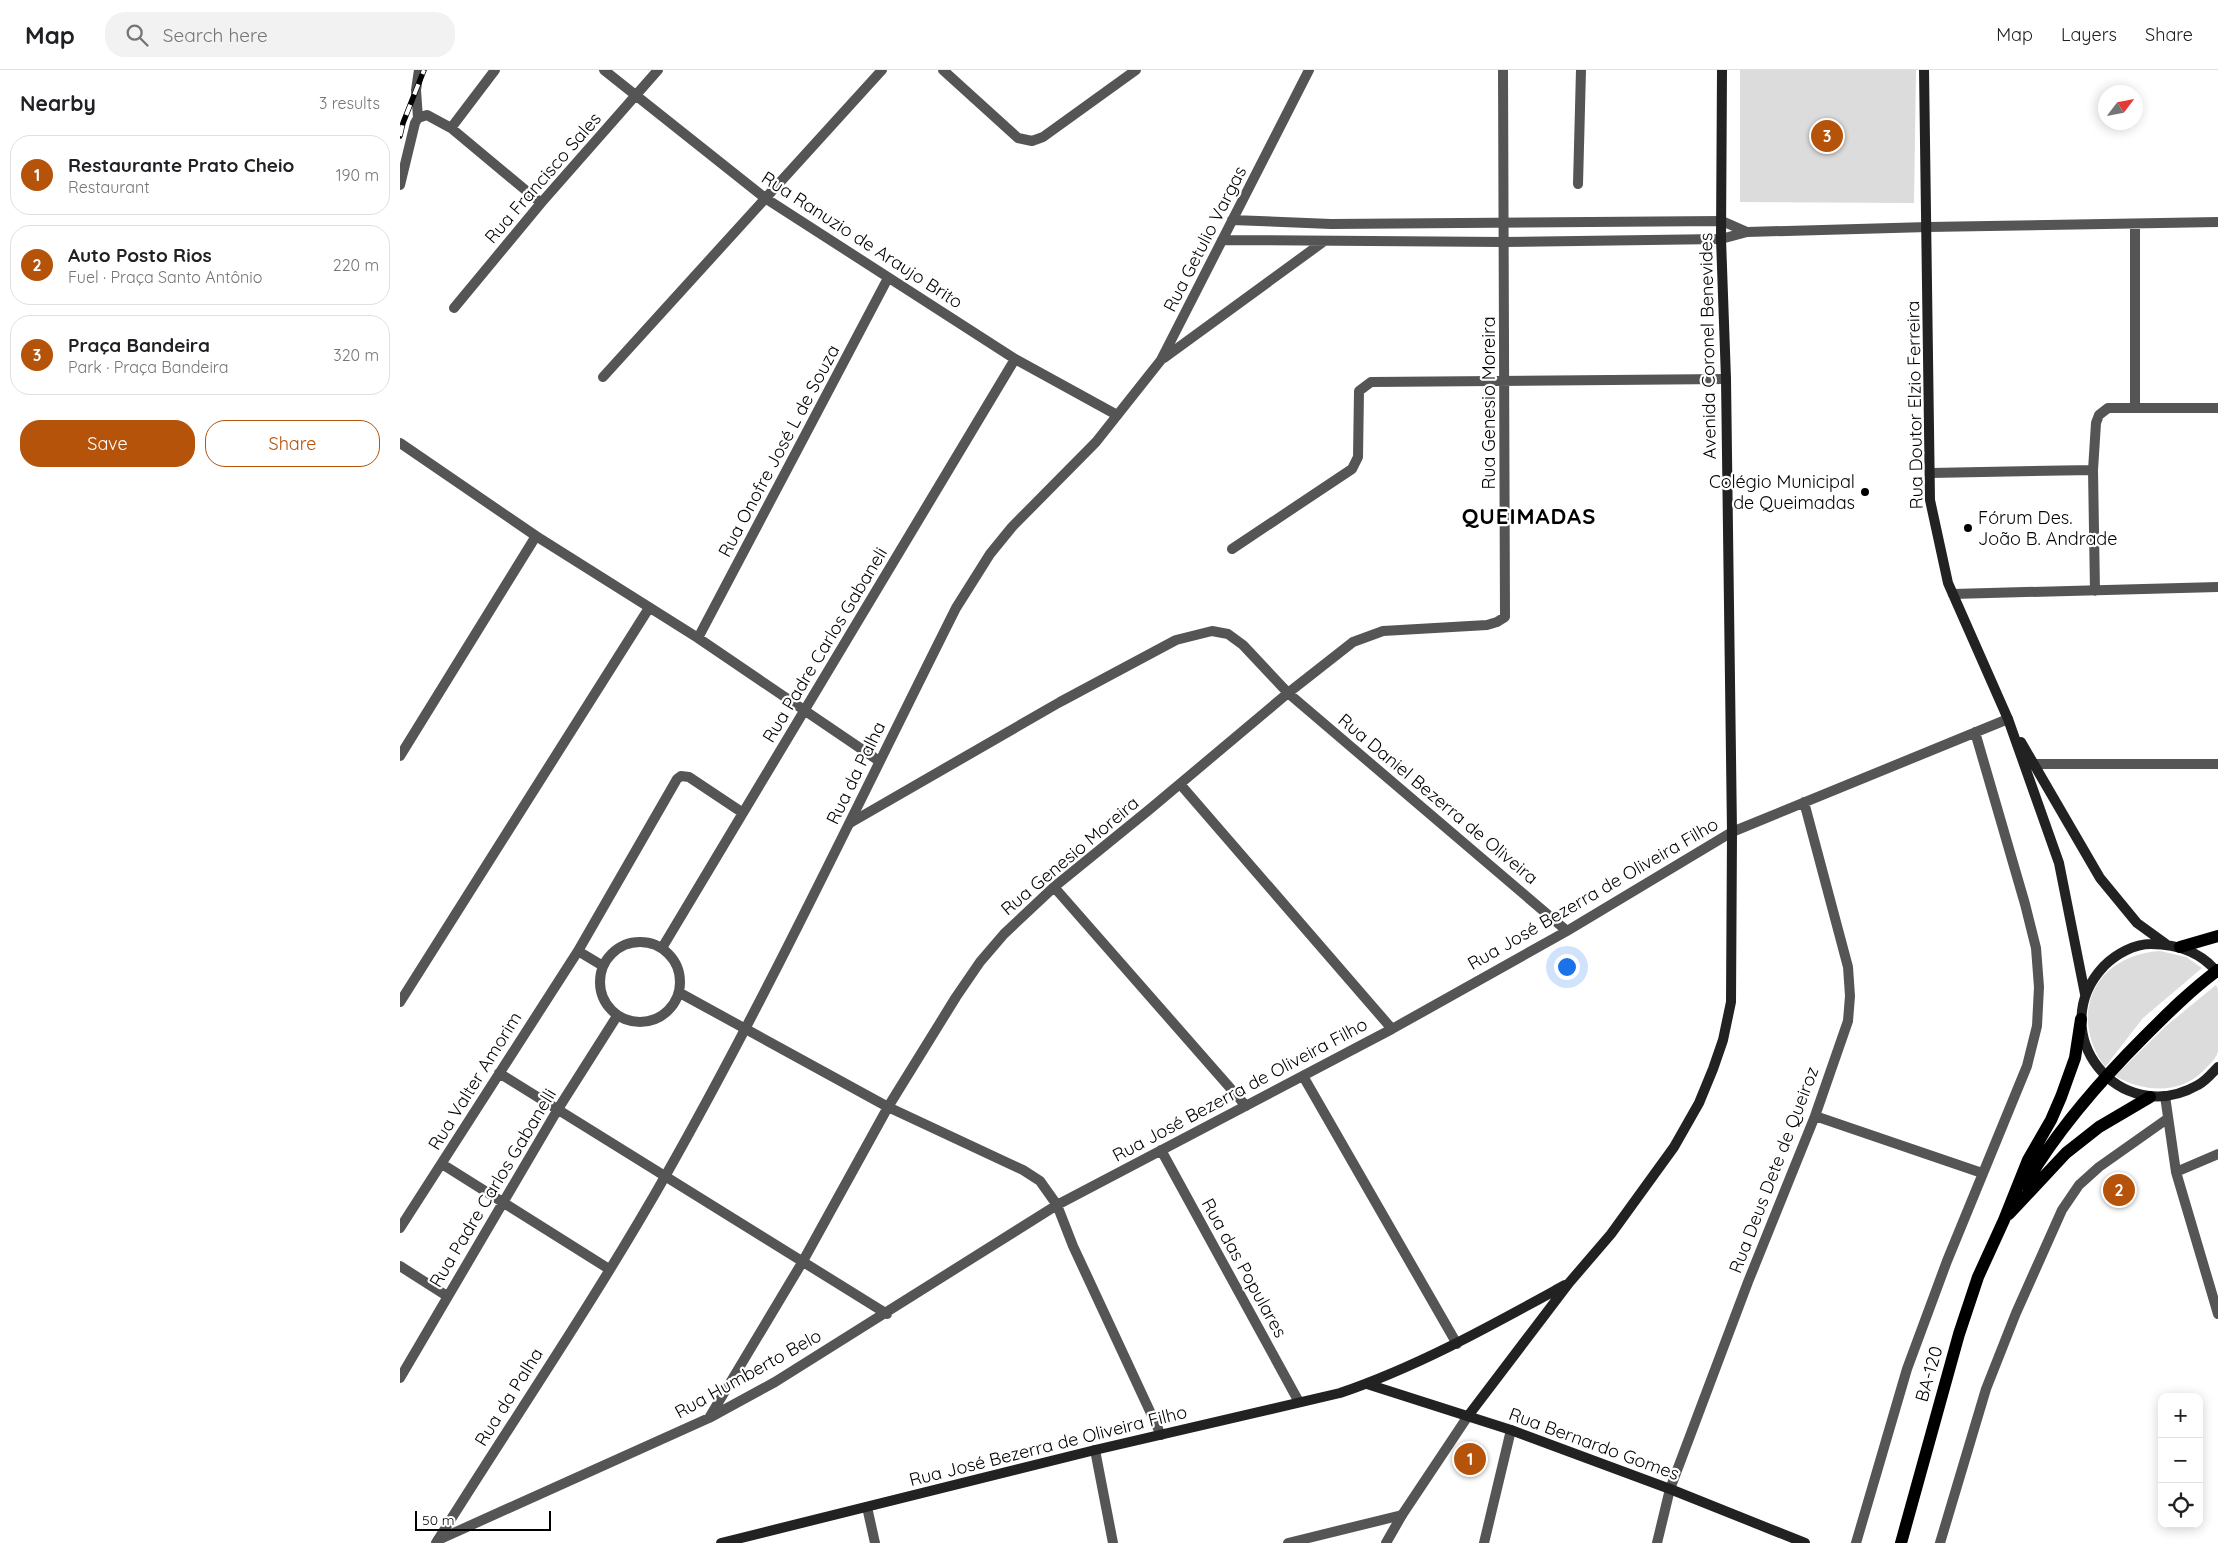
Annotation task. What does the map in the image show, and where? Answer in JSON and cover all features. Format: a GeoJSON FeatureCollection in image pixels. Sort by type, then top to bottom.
{"type":"FeatureCollection","features":[{"type":"Feature","properties":{"kind":"main road","name":"Avenida Coronel Benevides"},"geometry":{"type":"LineString","coordinates":[[1722,70],[1722,239],[1726,378],[1732,832]]}},
{"type":"Feature","properties":{"kind":"main road","name":"Rua Doutor Elzio Ferreira"},"geometry":{"type":"LineString","coordinates":[[1924,70],[1928,227],[1930,500],[1948,583],[2008,719]]}},
{"type":"Feature","properties":{"kind":"main road"},"geometry":{"type":"LineString","coordinates":[[2008,719],[2100,878],[2137,923],[2166,944]]}},
{"type":"Feature","properties":{"kind":"main road"},"geometry":{"type":"LineString","coordinates":[[2008,719],[2059,863],[2085,994]]}},
{"type":"Feature","properties":{"kind":"main road","name":"Rua José Bezerra de Oliveira Filho"},"geometry":{"type":"LineString","coordinates":[[1468,1416],[1569,1283],[1611,1234],[1674,1147],[1714,1069],[1723,1040],[1731,1002],[1732,832]]}},
{"type":"Feature","properties":{"kind":"main road"},"geometry":{"type":"LineString","coordinates":[[2180,947],[2218,936]]}},
{"type":"Feature","properties":{"kind":"main road"},"geometry":{"type":"LineString","coordinates":[[2004,1220],[2028,1160],[2051,1120],[2061,1097],[2074,1058],[2085,994],[2094,976],[2110,959],[2126,950],[2147,944],[2166,944],[2180,947],[2204,959],[2218,972]]}},
{"type":"Feature","properties":{"kind":"main road","name":"BA-120"},"geometry":{"type":"LineString","coordinates":[[1901,1543],[1959,1334],[1978,1277],[2004,1220],[2048,1148],[2105,1076],[2178,1003],[2218,972]]}},
{"type":"Feature","properties":{"kind":"main road"},"geometry":{"type":"LineString","coordinates":[[2081,1019],[2085,1044],[2091,1058],[2105,1076],[2119,1087],[2150,1097],[2180,1094],[2200,1084],[2218,1068]]}},
{"type":"Feature","properties":{"kind":"main road"},"geometry":{"type":"LineString","coordinates":[[2004,1220],[2066,1153],[2099,1127],[2150,1097]]}},
{"type":"Feature","properties":{"kind":"main road","name":"Rua José Bezerra de Oliveira Filho"},"geometry":{"type":"LineString","coordinates":[[721,1543],[1095,1450],[1340,1393],[1367,1384],[1457,1344],[1569,1283]]}},
{"type":"Feature","properties":{"kind":"main road","name":"Rua Bernardo Gomes"},"geometry":{"type":"LineString","coordinates":[[1367,1384],[1511,1430],[1670,1489],[1805,1543]]}},
{"type":"Feature","properties":{"kind":"street"},"geometry":{"type":"LineString","coordinates":[[400,185],[415,123],[418,118],[416,90],[419,70]]}},
{"type":"Feature","properties":{"kind":"street"},"geometry":{"type":"LineString","coordinates":[[451,128],[496,70]]}},
{"type":"Feature","properties":{"kind":"street","name":"Rua Ranuzio de Araujo Brito"},"geometry":{"type":"LineString","coordinates":[[604,70],[765,198],[1015,359],[1117,415]]}},
{"type":"Feature","properties":{"kind":"street","name":"Rua Francisco Sales"},"geometry":{"type":"LineString","coordinates":[[454,308],[541,203],[658,70]]}},
{"type":"Feature","properties":{"kind":"street"},"geometry":{"type":"LineString","coordinates":[[603,377],[882,70]]}},
{"type":"Feature","properties":{"kind":"street"},"geometry":{"type":"LineString","coordinates":[[944,70],[1018,138],[1032,140],[1043,137],[1136,70]]}},
{"type":"Feature","properties":{"kind":"street","name":"Rua Getulio Vargas"},"geometry":{"type":"LineString","coordinates":[[1117,415],[1162,360],[1310,70]]}},
{"type":"Feature","properties":{"kind":"street","name":"Rua Genesio Moreira"},"geometry":{"type":"LineString","coordinates":[[708,1418],[803,1261],[888,1107],[956,997],[980,962],[1004,934],[1054,887],[1288,693],[1353,642],[1383,630],[1487,625],[1498,622],[1505,617],[1503,70]]}},
{"type":"Feature","properties":{"kind":"street"},"geometry":{"type":"LineString","coordinates":[[1578,184],[1581,70]]}},
{"type":"Feature","properties":{"kind":"street"},"geometry":{"type":"LineString","coordinates":[[418,118],[427,115],[451,128],[541,203]]}},
{"type":"Feature","properties":{"kind":"street"},"geometry":{"type":"LineString","coordinates":[[1232,220],[1331,224],[1722,221],[1747,232]]}},
{"type":"Feature","properties":{"kind":"street"},"geometry":{"type":"LineString","coordinates":[[1222,240],[1503,242],[1722,239],[1747,232],[2218,222]]}},
{"type":"Feature","properties":{"kind":"street"},"geometry":{"type":"LineString","coordinates":[[2134,407],[2135,224]]}},
{"type":"Feature","properties":{"kind":"street"},"geometry":{"type":"LineString","coordinates":[[1162,360],[1323,242]]}},
{"type":"Feature","properties":{"kind":"street","name":"Rua Onofre José L de Souza"},"geometry":{"type":"LineString","coordinates":[[698,638],[888,278]]}},
{"type":"Feature","properties":{"kind":"street","name":"Rua Padre Carlos Gabaneli"},"geometry":{"type":"LineString","coordinates":[[662,948],[1015,359]]}},
{"type":"Feature","properties":{"kind":"street"},"geometry":{"type":"LineString","coordinates":[[1232,549],[1352,468],[1358,457],[1359,391],[1371,382],[1726,378]]}},
{"type":"Feature","properties":{"kind":"street"},"geometry":{"type":"LineString","coordinates":[[2095,591],[2093,470],[2096,423],[2099,415],[2108,408],[2218,408]]}},
{"type":"Feature","properties":{"kind":"street","name":"Rua da Palha"},"geometry":{"type":"LineString","coordinates":[[437,1541],[609,1269],[666,1175],[746,1030],[956,608],[990,554],[1012,527],[1096,442],[1117,415]]}},
{"type":"Feature","properties":{"kind":"street"},"geometry":{"type":"LineString","coordinates":[[400,443],[536,536],[698,638],[879,761]]}},
{"type":"Feature","properties":{"kind":"street"},"geometry":{"type":"LineString","coordinates":[[1930,473],[2093,470]]}},
{"type":"Feature","properties":{"kind":"street"},"geometry":{"type":"LineString","coordinates":[[400,756],[536,536]]}},
{"type":"Feature","properties":{"kind":"street"},"geometry":{"type":"LineString","coordinates":[[1953,594],[2218,587]]}},
{"type":"Feature","properties":{"kind":"street"},"geometry":{"type":"LineString","coordinates":[[400,1002],[649,608]]}},
{"type":"Feature","properties":{"kind":"street"},"geometry":{"type":"LineString","coordinates":[[850,823],[1060,702],[1176,640],[1212,631],[1228,634],[1243,645],[1288,693]]}},
{"type":"Feature","properties":{"kind":"street","name":"Rua Daniel Bezerra de Oliveira"},"geometry":{"type":"LineString","coordinates":[[1288,693],[1567,931]]}},
{"type":"Feature","properties":{"kind":"street"},"geometry":{"type":"LineString","coordinates":[[1732,832],[2008,719]]}},
{"type":"Feature","properties":{"kind":"street"},"geometry":{"type":"LineString","coordinates":[[1856,1543],[1907,1370],[1947,1261],[2027,1066],[2037,1026],[2039,987],[2036,948],[1975,732]]}},
{"type":"Feature","properties":{"kind":"street"},"geometry":{"type":"LineString","coordinates":[[2034,764],[2218,764]]}},
{"type":"Feature","properties":{"kind":"street","name":"Rua Valter Amorim"},"geometry":{"type":"LineString","coordinates":[[400,1228],[578,952],[678,779],[681,776],[689,777],[743,813]]}},
{"type":"Feature","properties":{"kind":"street"},"geometry":{"type":"LineString","coordinates":[[1180,784],[1392,1029]]}},
{"type":"Feature","properties":{"kind":"street","name":"Rua Deus Dete de Queiroz"},"geometry":{"type":"LineString","coordinates":[[1657,1543],[1670,1489],[1748,1282],[1815,1116],[1848,1022],[1850,996],[1848,967],[1804,802]]}},
{"type":"Feature","properties":{"kind":"street","name":"Rua José Bezerra de Oliveira Filho"},"geometry":{"type":"LineString","coordinates":[[1057,1205],[1392,1029],[1567,931],[1732,832]]}},
{"type":"Feature","properties":{"kind":"street"},"geometry":{"type":"LineString","coordinates":[[1054,887],[1246,1106]]}},
{"type":"Feature","properties":{"kind":"street"},"geometry":{"type":"LineString","coordinates":[[635,942],[649,943],[662,948],[671,956],[678,967],[681,980],[680,993],[674,1005],[666,1015],[654,1021],[642,1023],[629,1022],[617,1016],[607,1006],[601,993],[600,980],[603,966],[611,954],[622,946],[635,942]]}},
{"type":"Feature","properties":{"kind":"street"},"geometry":{"type":"LineString","coordinates":[[578,952],[603,966]]}},
{"type":"Feature","properties":{"kind":"street"},"geometry":{"type":"LineString","coordinates":[[680,993],[888,1107],[1024,1170],[1040,1182],[1057,1205],[1073,1246],[1161,1435]]}},
{"type":"Feature","properties":{"kind":"street","name":"Rua Padre Carlos Gabanelli"},"geometry":{"type":"LineString","coordinates":[[400,1378],[558,1109],[617,1016]]}},
{"type":"Feature","properties":{"kind":"street"},"geometry":{"type":"LineString","coordinates":[[499,1073],[887,1314]]}},
{"type":"Feature","properties":{"kind":"street"},"geometry":{"type":"LineString","coordinates":[[1303,1076],[1457,1344]]}},
{"type":"Feature","properties":{"kind":"street"},"geometry":{"type":"LineString","coordinates":[[2165,1096],[2176,1172],[2218,1314]]}},
{"type":"Feature","properties":{"kind":"street"},"geometry":{"type":"LineString","coordinates":[[1815,1116],[1982,1173]]}},
{"type":"Feature","properties":{"kind":"street"},"geometry":{"type":"LineString","coordinates":[[1940,1543],[1986,1389],[2016,1313],[2062,1210],[2079,1185],[2099,1166],[2167,1119]]}},
{"type":"Feature","properties":{"kind":"street","name":"Rua das Populares"},"geometry":{"type":"LineString","coordinates":[[1161,1150],[1299,1402]]}},
{"type":"Feature","properties":{"kind":"street"},"geometry":{"type":"LineString","coordinates":[[2176,1172],[2218,1154]]}},
{"type":"Feature","properties":{"kind":"street"},"geometry":{"type":"LineString","coordinates":[[442,1164],[609,1269]]}},
{"type":"Feature","properties":{"kind":"street","name":"Rua Humberto Belo"},"geometry":{"type":"LineString","coordinates":[[437,1541],[708,1418],[775,1382],[887,1314],[1057,1205]]}},
{"type":"Feature","properties":{"kind":"street"},"geometry":{"type":"LineString","coordinates":[[400,1266],[447,1296]]}},
{"type":"Feature","properties":{"kind":"street"},"geometry":{"type":"LineString","coordinates":[[1386,1543],[1402,1515],[1468,1416]]}},
{"type":"Feature","properties":{"kind":"street"},"geometry":{"type":"LineString","coordinates":[[1484,1543],[1511,1430]]}},
{"type":"Feature","properties":{"kind":"street"},"geometry":{"type":"LineString","coordinates":[[1095,1450],[1113,1543]]}},
{"type":"Feature","properties":{"kind":"street"},"geometry":{"type":"LineString","coordinates":[[867,1507],[875,1543]]}},
{"type":"Feature","properties":{"kind":"street"},"geometry":{"type":"LineString","coordinates":[[1288,1543],[1402,1515]]}},
{"type":"Feature","properties":{"kind":"shaded area"},"geometry":{"type":"Polygon","coordinates":[[[1740,70],[1916,70],[1914,203],[1740,202],[1740,70]]]}},
{"type":"Feature","properties":{"kind":"shaded area"},"geometry":{"type":"Polygon","coordinates":[[[2160,951],[2186,957],[2202,968],[2143,1018],[2105,1067],[2094,1047],[2088,1027],[2089,1008],[2094,991],[2104,975],[2119,963],[2137,955],[2160,951]]]}},
{"type":"Feature","properties":{"kind":"shaded area"},"geometry":{"type":"Polygon","coordinates":[[[2216,985],[2218,989],[2218,1051],[2212,1062],[2197,1076],[2187,1083],[2175,1087],[2151,1088],[2127,1082],[2115,1076],[2166,1026],[2216,985]]]}},
{"type":"Feature","properties":{"kind":"railway"},"geometry":{"type":"LineString","coordinates":[[400,136],[403,123],[424,70]]}},
{"type":"Feature","properties":{"kind":"place","name":"Praça Bandeira"},"geometry":{"type":"Point","coordinates":[1827,136]}},
{"type":"Feature","properties":{"kind":"place","name":"Colégio Municipal de Queimadas"},"geometry":{"type":"Point","coordinates":[1865,492]}},
{"type":"Feature","properties":{"kind":"place","name":"Fórum Des. João B. Andrade"},"geometry":{"type":"Point","coordinates":[1968,528]}},
{"type":"Feature","properties":{"kind":"place","name":"Auto Posto Rios"},"geometry":{"type":"Point","coordinates":[2119,1190]}},
{"type":"Feature","properties":{"kind":"place","name":"Restaurante Prato Cheio"},"geometry":{"type":"Point","coordinates":[1470,1459]}},
{"type":"Feature","properties":{"kind":"district","name":"QUEIMADAS"},"geometry":{"type":"Point","coordinates":[1529,516]}}]}
